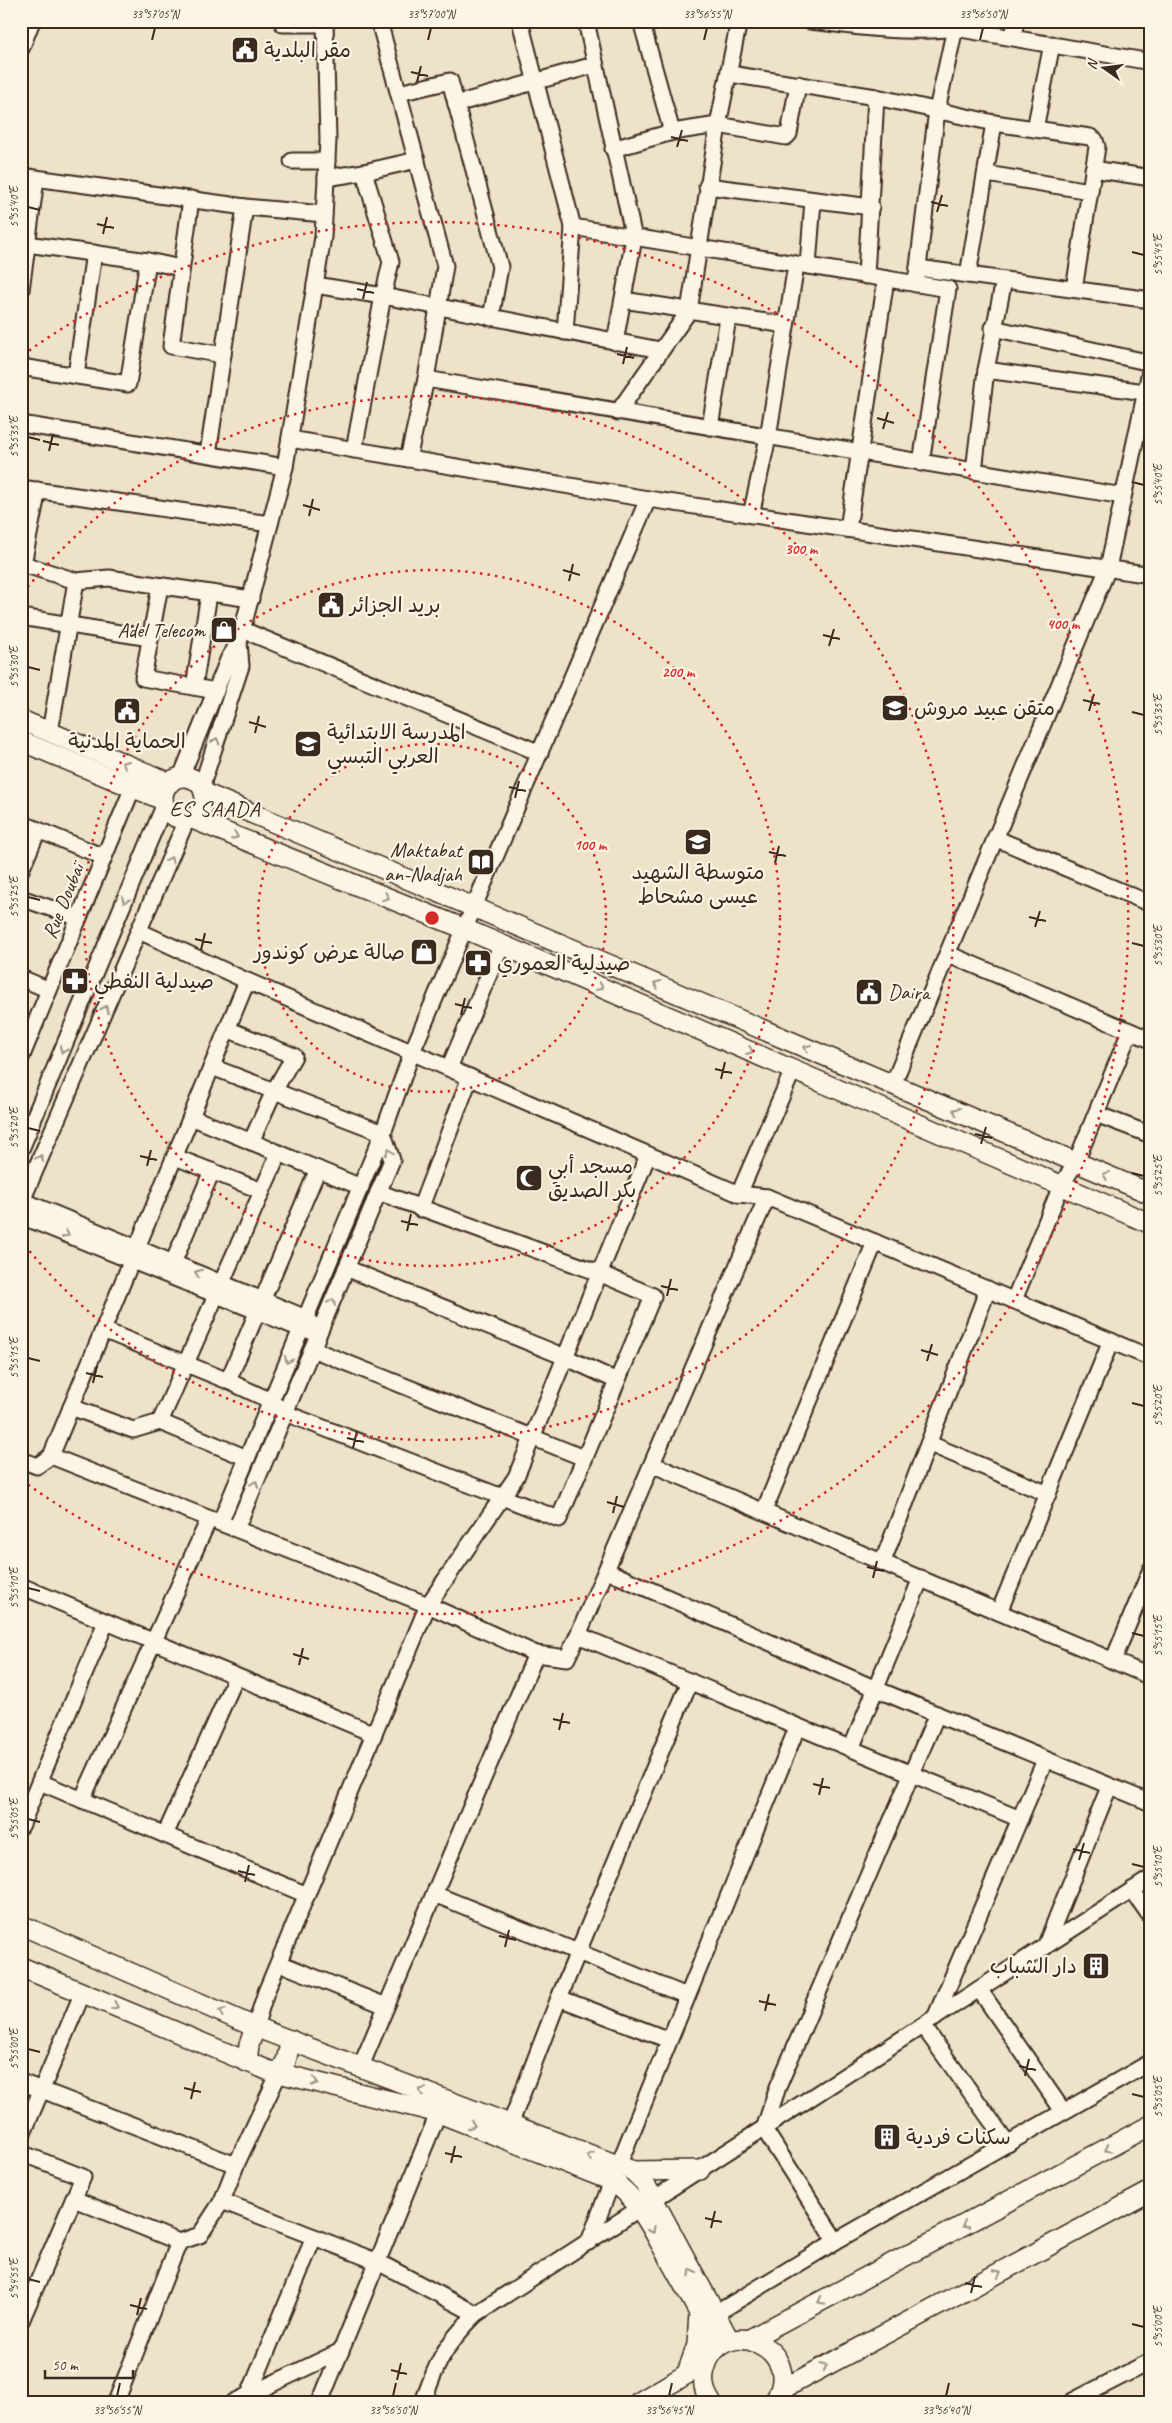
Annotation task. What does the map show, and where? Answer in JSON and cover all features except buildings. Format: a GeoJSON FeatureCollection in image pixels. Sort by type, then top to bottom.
{"type":"FeatureCollection","features":[{"type":"Feature","properties":{"kind":"main road"},"geometry":{"type":"LineString","coordinates":[[21,720],[50,732],[170,792]]}},
{"type":"Feature","properties":{"kind":"main road"},"geometry":{"type":"LineString","coordinates":[[21,741],[133,787],[170,792],[193,780],[203,791],[1151,1194]]}},
{"type":"Feature","properties":{"kind":"main road"},"geometry":{"type":"LineString","coordinates":[[188,818],[200,811],[203,806],[203,791]]}},
{"type":"Feature","properties":{"kind":"main road"},"geometry":{"type":"LineString","coordinates":[[170,792],[176,818],[188,818],[502,944],[1151,1224]]}},
{"type":"Feature","properties":{"kind":"main road"},"geometry":{"type":"LineString","coordinates":[[21,1925],[255,2027],[361,2066],[441,2107],[621,2173],[700,2170]]}},
{"type":"Feature","properties":{"kind":"main road"},"geometry":{"type":"LineString","coordinates":[[21,1967],[247,2062],[279,2073],[441,2107],[510,2125],[621,2173]]}},
{"type":"Feature","properties":{"kind":"main road"},"geometry":{"type":"LineString","coordinates":[[247,2062],[249,2045],[255,2027]]}},
{"type":"Feature","properties":{"kind":"main road"},"geometry":{"type":"LineString","coordinates":[[279,2073],[286,2061],[291,2040]]}},
{"type":"Feature","properties":{"kind":"main road"},"geometry":{"type":"LineString","coordinates":[[639,2402],[687,2373],[718,2351],[757,2336],[1151,2125]]}},
{"type":"Feature","properties":{"kind":"main road"},"geometry":{"type":"LineString","coordinates":[[621,2173],[626,2192],[646,2204],[707,2313],[718,2351],[703,2374],[704,2386],[711,2402]]}},
{"type":"Feature","properties":{"kind":"main road"},"geometry":{"type":"LineString","coordinates":[[777,2398],[1151,2191]]}},
{"type":"Feature","properties":{"kind":"main road"},"geometry":{"type":"LineString","coordinates":[[707,2313],[747,2328],[757,2336],[776,2358],[782,2376],[777,2398]]}},
{"type":"Feature","properties":{"kind":"main road"},"geometry":{"type":"LineString","coordinates":[[687,2373],[707,2313]]}},
{"type":"Feature","properties":{"kind":"street"},"geometry":{"type":"LineString","coordinates":[[21,49],[32,21]]}},
{"type":"Feature","properties":{"kind":"street"},"geometry":{"type":"LineString","coordinates":[[379,21],[446,266],[426,379],[408,459]]}},
{"type":"Feature","properties":{"kind":"street"},"geometry":{"type":"LineString","coordinates":[[520,21],[534,82],[573,228],[565,332]]}},
{"type":"Feature","properties":{"kind":"street"},"geometry":{"type":"LineString","coordinates":[[586,21],[594,65],[634,238],[615,342]]}},
{"type":"Feature","properties":{"kind":"street"},"geometry":{"type":"LineString","coordinates":[[640,21],[672,132]]}},
{"type":"Feature","properties":{"kind":"street"},"geometry":{"type":"LineString","coordinates":[[618,412],[688,311],[700,248],[707,186],[739,21]]}},
{"type":"Feature","properties":{"kind":"street"},"geometry":{"type":"LineString","coordinates":[[810,21],[880,30],[935,26],[955,28],[1151,62]]}},
{"type":"Feature","properties":{"kind":"street"},"geometry":{"type":"LineString","coordinates":[[1013,37],[1016,21]]}},
{"type":"Feature","properties":{"kind":"street"},"geometry":{"type":"LineString","coordinates":[[21,1149],[170,792],[228,660],[241,636],[285,467],[315,285],[324,214],[327,161],[325,23],[283,24]]}},
{"type":"Feature","properties":{"kind":"street"},"geometry":{"type":"LineString","coordinates":[[916,284],[938,110],[955,28]]}},
{"type":"Feature","properties":{"kind":"street"},"geometry":{"type":"LineString","coordinates":[[1034,129],[1052,44]]}},
{"type":"Feature","properties":{"kind":"street"},"geometry":{"type":"LineString","coordinates":[[456,104],[594,65]]}},
{"type":"Feature","properties":{"kind":"street"},"geometry":{"type":"LineString","coordinates":[[730,74],[876,96],[994,123],[1090,137],[1095,140],[1097,147],[1074,289]]}},
{"type":"Feature","properties":{"kind":"street"},"geometry":{"type":"LineString","coordinates":[[399,93],[450,81],[500,267],[491,318]]}},
{"type":"Feature","properties":{"kind":"street"},"geometry":{"type":"LineString","coordinates":[[613,149],[672,132],[718,125],[786,137],[789,134],[798,84]]}},
{"type":"Feature","properties":{"kind":"street"},"geometry":{"type":"LineString","coordinates":[[866,276],[876,96]]}},
{"type":"Feature","properties":{"kind":"street"},"geometry":{"type":"LineString","coordinates":[[968,275],[987,174],[994,123]]}},
{"type":"Feature","properties":{"kind":"street"},"geometry":{"type":"LineString","coordinates":[[326,178],[417,160]]}},
{"type":"Feature","properties":{"kind":"street"},"geometry":{"type":"LineString","coordinates":[[292,162],[327,161]]}},
{"type":"Feature","properties":{"kind":"street"},"geometry":{"type":"LineString","coordinates":[[1093,169],[1151,178]]}},
{"type":"Feature","properties":{"kind":"street"},"geometry":{"type":"LineString","coordinates":[[354,450],[391,262],[364,172]]}},
{"type":"Feature","properties":{"kind":"street"},"geometry":{"type":"LineString","coordinates":[[987,174],[1090,191]]}},
{"type":"Feature","properties":{"kind":"street"},"geometry":{"type":"LineString","coordinates":[[21,290],[27,244],[29,178],[191,198],[245,207],[324,214]]}},
{"type":"Feature","properties":{"kind":"street"},"geometry":{"type":"LineString","coordinates":[[707,186],[871,207]]}},
{"type":"Feature","properties":{"kind":"street"},"geometry":{"type":"LineString","coordinates":[[191,198],[171,346],[223,355]]}},
{"type":"Feature","properties":{"kind":"street"},"geometry":{"type":"LineString","coordinates":[[751,514],[768,437],[786,326],[802,266],[813,200]]}},
{"type":"Feature","properties":{"kind":"street"},"geometry":{"type":"LineString","coordinates":[[208,454],[245,207]]}},
{"type":"Feature","properties":{"kind":"street"},"geometry":{"type":"LineString","coordinates":[[573,228],[948,289],[921,462]]}},
{"type":"Feature","properties":{"kind":"street"},"geometry":{"type":"LineString","coordinates":[[27,244],[148,261],[181,268]]}},
{"type":"Feature","properties":{"kind":"street"},"geometry":{"type":"LineString","coordinates":[[76,375],[94,253]]}},
{"type":"Feature","properties":{"kind":"street"},"geometry":{"type":"LineString","coordinates":[[21,366],[128,384],[148,261]]}},
{"type":"Feature","properties":{"kind":"street"},"geometry":{"type":"LineString","coordinates":[[918,268],[1151,300]]}},
{"type":"Feature","properties":{"kind":"street"},"geometry":{"type":"LineString","coordinates":[[848,529],[886,279]]}},
{"type":"Feature","properties":{"kind":"street"},"geometry":{"type":"LineString","coordinates":[[974,471],[986,370],[1004,280]]}},
{"type":"Feature","properties":{"kind":"street"},"geometry":{"type":"LineString","coordinates":[[315,285],[383,296],[660,350]]}},
{"type":"Feature","properties":{"kind":"street"},"geometry":{"type":"LineString","coordinates":[[623,300],[786,326]]}},
{"type":"Feature","properties":{"kind":"street"},"geometry":{"type":"LineString","coordinates":[[710,427],[728,318]]}},
{"type":"Feature","properties":{"kind":"street"},"geometry":{"type":"LineString","coordinates":[[893,1084],[1108,568],[1151,365],[994,328]]}},
{"type":"Feature","properties":{"kind":"street"},"geometry":{"type":"LineString","coordinates":[[986,370],[1145,392]]}},
{"type":"Feature","properties":{"kind":"street"},"geometry":{"type":"LineString","coordinates":[[426,379],[1123,496]]}},
{"type":"Feature","properties":{"kind":"street"},"geometry":{"type":"LineString","coordinates":[[21,424],[285,467]]}},
{"type":"Feature","properties":{"kind":"street"},"geometry":{"type":"LineString","coordinates":[[290,439],[648,499],[1151,574]]}},
{"type":"Feature","properties":{"kind":"street"},"geometry":{"type":"LineString","coordinates":[[21,488],[270,524]]}},
{"type":"Feature","properties":{"kind":"street"},"geometry":{"type":"LineString","coordinates":[[38,490],[23,564],[76,582],[110,578],[251,599]]}},
{"type":"Feature","properties":{"kind":"street"},"geometry":{"type":"LineString","coordinates":[[82,1800],[154,1642],[247,1458],[383,1133],[412,1052],[648,499]]}},
{"type":"Feature","properties":{"kind":"street"},"geometry":{"type":"LineString","coordinates":[[50,732],[76,582]]}},
{"type":"Feature","properties":{"kind":"street"},"geometry":{"type":"LineString","coordinates":[[160,586],[144,678],[216,691]]}},
{"type":"Feature","properties":{"kind":"street"},"geometry":{"type":"LineString","coordinates":[[194,687],[209,594]]}},
{"type":"Feature","properties":{"kind":"street"},"geometry":{"type":"LineString","coordinates":[[21,618],[150,638]]}},
{"type":"Feature","properties":{"kind":"street"},"geometry":{"type":"LineString","coordinates":[[241,636],[540,753]]}},
{"type":"Feature","properties":{"kind":"street"},"geometry":{"type":"LineString","coordinates":[[203,791],[241,666],[241,636]]}},
{"type":"Feature","properties":{"kind":"street","name":"Rue Doubaï"},"geometry":{"type":"LineString","coordinates":[[22,1054],[133,787]]}},
{"type":"Feature","properties":{"kind":"street"},"geometry":{"type":"LineString","coordinates":[[188,818],[22,1205],[134,1255],[303,1323],[319,1332]]}},
{"type":"Feature","properties":{"kind":"street"},"geometry":{"type":"LineString","coordinates":[[21,823],[104,858]]}},
{"type":"Feature","properties":{"kind":"street"},"geometry":{"type":"LineString","coordinates":[[21,870],[38,830]]}},
{"type":"Feature","properties":{"kind":"street"},"geometry":{"type":"LineString","coordinates":[[995,838],[1151,904]]}},
{"type":"Feature","properties":{"kind":"street"},"geometry":{"type":"LineString","coordinates":[[21,898],[79,918]]}},
{"type":"Feature","properties":{"kind":"street"},"geometry":{"type":"LineString","coordinates":[[139,931],[247,981],[739,1194],[768,1197],[1151,1358]]}},
{"type":"Feature","properties":{"kind":"street"},"geometry":{"type":"LineString","coordinates":[[449,1068],[502,944]]}},
{"type":"Feature","properties":{"kind":"street"},"geometry":{"type":"LineString","coordinates":[[948,954],[1151,1040]]}},
{"type":"Feature","properties":{"kind":"street"},"geometry":{"type":"LineString","coordinates":[[21,978],[49,990]]}},
{"type":"Feature","properties":{"kind":"street"},"geometry":{"type":"LineString","coordinates":[[21,1460],[37,1466],[51,1456],[247,981]]}},
{"type":"Feature","properties":{"kind":"street"},"geometry":{"type":"LineString","coordinates":[[227,1030],[294,1056],[274,1091],[250,1142]]}},
{"type":"Feature","properties":{"kind":"street"},"geometry":{"type":"LineString","coordinates":[[1014,1300],[1061,1186],[1076,1162],[1130,1031]]}},
{"type":"Feature","properties":{"kind":"street"},"geometry":{"type":"LineString","coordinates":[[212,1067],[383,1133]]}},
{"type":"Feature","properties":{"kind":"street"},"geometry":{"type":"LineString","coordinates":[[739,1194],[793,1070]]}},
{"type":"Feature","properties":{"kind":"street"},"geometry":{"type":"LineString","coordinates":[[420,1208],[470,1077]]}},
{"type":"Feature","properties":{"kind":"street"},"geometry":{"type":"LineString","coordinates":[[1096,1114],[1151,1135]]}},
{"type":"Feature","properties":{"kind":"street"},"geometry":{"type":"LineString","coordinates":[[191,1117],[361,1187]]}},
{"type":"Feature","properties":{"kind":"street"},"geometry":{"type":"LineString","coordinates":[[236,1529],[392,1160],[383,1133]]}},
{"type":"Feature","properties":{"kind":"street"},"geometry":{"type":"LineString","coordinates":[[160,1422],[279,1153]]}},
{"type":"Feature","properties":{"kind":"street"},"geometry":{"type":"LineString","coordinates":[[255,2027],[279,1963],[428,1605],[516,1477],[648,1155]]}},
{"type":"Feature","properties":{"kind":"street"},"geometry":{"type":"LineString","coordinates":[[174,1157],[262,1191]]}},
{"type":"Feature","properties":{"kind":"street"},"geometry":{"type":"LineString","coordinates":[[228,1381],[318,1169]]}},
{"type":"Feature","properties":{"kind":"street"},"geometry":{"type":"LineString","coordinates":[[173,1263],[212,1171]]}},
{"type":"Feature","properties":{"kind":"street"},"geometry":{"type":"LineString","coordinates":[[103,1330],[228,1381],[271,1401],[285,1413],[559,1519],[652,1296],[599,1273],[378,1192]]}},
{"type":"Feature","properties":{"kind":"street"},"geometry":{"type":"LineString","coordinates":[[51,1456],[428,1605],[536,1654],[567,1658],[654,1465],[768,1197]]}},
{"type":"Feature","properties":{"kind":"street"},"geometry":{"type":"LineString","coordinates":[[764,1511],[875,1242]]}},
{"type":"Feature","properties":{"kind":"street"},"geometry":{"type":"LineString","coordinates":[[134,1255],[173,1263],[218,1289]]}},
{"type":"Feature","properties":{"kind":"street"},"geometry":{"type":"LineString","coordinates":[[346,1268],[565,1357],[617,1381]]}},
{"type":"Feature","properties":{"kind":"street"},"geometry":{"type":"LineString","coordinates":[[882,1562],[930,1444],[988,1289]]}},
{"type":"Feature","properties":{"kind":"street"},"geometry":{"type":"LineString","coordinates":[[999,1612],[1111,1341]]}},
{"type":"Feature","properties":{"kind":"street"},"geometry":{"type":"LineString","coordinates":[[312,1350],[584,1458]]}},
{"type":"Feature","properties":{"kind":"street"},"geometry":{"type":"LineString","coordinates":[[71,1407],[133,1430],[160,1422],[247,1458]]}},
{"type":"Feature","properties":{"kind":"street"},"geometry":{"type":"LineString","coordinates":[[930,1444],[1048,1494]]}},
{"type":"Feature","properties":{"kind":"street"},"geometry":{"type":"LineString","coordinates":[[654,1465],[1151,1677]]}},
{"type":"Feature","properties":{"kind":"street"},"geometry":{"type":"LineString","coordinates":[[1113,1661],[1151,1569]]}},
{"type":"Feature","properties":{"kind":"street"},"geometry":{"type":"LineString","coordinates":[[607,1571],[876,1689],[1151,1803]]}},
{"type":"Feature","properties":{"kind":"street"},"geometry":{"type":"LineString","coordinates":[[851,1749],[921,1578]]}},
{"type":"Feature","properties":{"kind":"street"},"geometry":{"type":"LineString","coordinates":[[21,1586],[374,1734]]}},
{"type":"Feature","properties":{"kind":"street"},"geometry":{"type":"LineString","coordinates":[[21,1826],[106,1622]]}},
{"type":"Feature","properties":{"kind":"street"},"geometry":{"type":"LineString","coordinates":[[578,1635],[797,1728],[1020,1819]]}},
{"type":"Feature","properties":{"kind":"street"},"geometry":{"type":"LineString","coordinates":[[361,2066],[536,1654]]}},
{"type":"Feature","properties":{"kind":"street"},"geometry":{"type":"LineString","coordinates":[[165,1835],[236,1676]]}},
{"type":"Feature","properties":{"kind":"street"},"geometry":{"type":"LineString","coordinates":[[510,2125],[578,1951],[690,1681]]}},
{"type":"Feature","properties":{"kind":"street"},"geometry":{"type":"LineString","coordinates":[[764,2129],[778,2087],[937,1714]]}},
{"type":"Feature","properties":{"kind":"street"},"geometry":{"type":"LineString","coordinates":[[589,2242],[621,2173],[669,2040],[797,1728]]}},
{"type":"Feature","properties":{"kind":"street"},"geometry":{"type":"LineString","coordinates":[[929,2022],[1045,1760]]}},
{"type":"Feature","properties":{"kind":"street"},"geometry":{"type":"LineString","coordinates":[[40,1782],[307,1895]]}},
{"type":"Feature","properties":{"kind":"street"},"geometry":{"type":"LineString","coordinates":[[1045,1947],[1109,1787]]}},
{"type":"Feature","properties":{"kind":"street"},"geometry":{"type":"LineString","coordinates":[[423,2402],[438,2360],[454,2336],[476,2314],[1151,1878]]}},
{"type":"Feature","properties":{"kind":"street"},"geometry":{"type":"LineString","coordinates":[[1132,1890],[1151,1917]]}},
{"type":"Feature","properties":{"kind":"street"},"geometry":{"type":"LineString","coordinates":[[434,1894],[687,1996]]}},
{"type":"Feature","properties":{"kind":"street"},"geometry":{"type":"LineString","coordinates":[[279,1963],[386,2006]]}},
{"type":"Feature","properties":{"kind":"street"},"geometry":{"type":"LineString","coordinates":[[979,1989],[1063,2111]]}},
{"type":"Feature","properties":{"kind":"street"},"geometry":{"type":"LineString","coordinates":[[21,2138],[83,1992]]}},
{"type":"Feature","properties":{"kind":"street"},"geometry":{"type":"LineString","coordinates":[[559,1998],[669,2040]]}},
{"type":"Feature","properties":{"kind":"street"},"geometry":{"type":"LineString","coordinates":[[929,2022],[1008,2144]]}},
{"type":"Feature","properties":{"kind":"street"},"geometry":{"type":"LineString","coordinates":[[707,2313],[1151,2062]]}},
{"type":"Feature","properties":{"kind":"street"},"geometry":{"type":"LineString","coordinates":[[74,2199],[179,2242],[200,2236],[222,2201],[236,2165],[279,2073]]}},
{"type":"Feature","properties":{"kind":"street"},"geometry":{"type":"LineString","coordinates":[[21,2082],[236,2165]]}},
{"type":"Feature","properties":{"kind":"street"},"geometry":{"type":"LineString","coordinates":[[320,2402],[441,2107]]}},
{"type":"Feature","properties":{"kind":"street"},"geometry":{"type":"LineString","coordinates":[[764,2129],[836,2241]]}},
{"type":"Feature","properties":{"kind":"street"},"geometry":{"type":"LineString","coordinates":[[21,2153],[83,2178],[21,2321]]}},
{"type":"Feature","properties":{"kind":"street"},"geometry":{"type":"LineString","coordinates":[[222,2201],[378,2262],[476,2314]]}},
{"type":"Feature","properties":{"kind":"street"},"geometry":{"type":"LineString","coordinates":[[248,2398],[314,2237]]}},
{"type":"Feature","properties":{"kind":"street"},"geometry":{"type":"LineString","coordinates":[[116,2402],[179,2242]]}},
{"type":"Feature","properties":{"kind":"street"},"geometry":{"type":"LineString","coordinates":[[234,2402],[248,2398],[341,2351]]}},
{"type":"Feature","properties":{"kind":"street"},"geometry":{"type":"LineString","coordinates":[[1071,2402],[1148,2368]]}},
{"type":"Feature","properties":{"kind":"place","name":"مقر البلدية"},"geometry":{"type":"Point","coordinates":[245,50]}},
{"type":"Feature","properties":{"kind":"place","name":"بريد الجزائر"},"geometry":{"type":"Point","coordinates":[331,605]}},
{"type":"Feature","properties":{"kind":"place","name":"Adel Telecom"},"geometry":{"type":"Point","coordinates":[224,630]}},
{"type":"Feature","properties":{"kind":"place","name":"متقن عبيد مروش"},"geometry":{"type":"Point","coordinates":[895,708]}},
{"type":"Feature","properties":{"kind":"place","name":"الحماية المدنية"},"geometry":{"type":"Point","coordinates":[127,711]}},
{"type":"Feature","properties":{"kind":"place","name":"المدرسة الابتدائية العربي التبسي"},"geometry":{"type":"Point","coordinates":[308,744]}},
{"type":"Feature","properties":{"kind":"place","name":"متوسطة الشهيد عيسى مشحاط"},"geometry":{"type":"Point","coordinates":[698,842]}},
{"type":"Feature","properties":{"kind":"place","name":"Maktabat an-Nadjah"},"geometry":{"type":"Point","coordinates":[481,862]}},
{"type":"Feature","properties":{"kind":"place","name":"صالة عرض كوندور"},"geometry":{"type":"Point","coordinates":[424,952]}},
{"type":"Feature","properties":{"kind":"place","name":"صيدلية العموري"},"geometry":{"type":"Point","coordinates":[478,963]}},
{"type":"Feature","properties":{"kind":"place","name":"صيدلية النفطي"},"geometry":{"type":"Point","coordinates":[75,981]}},
{"type":"Feature","properties":{"kind":"place","name":"Daira"},"geometry":{"type":"Point","coordinates":[869,992]}},
{"type":"Feature","properties":{"kind":"place","name":"مسجد أبي بكر الصديق"},"geometry":{"type":"Point","coordinates":[529,1178]}},
{"type":"Feature","properties":{"kind":"place","name":"دار الشباب"},"geometry":{"type":"Point","coordinates":[1096,1966]}},
{"type":"Feature","properties":{"kind":"place","name":"سكنات فردية"},"geometry":{"type":"Point","coordinates":[887,2137]}},
{"type":"Feature","properties":{"kind":"district","name":"ES SAADA"},"geometry":{"type":"Point","coordinates":[215,809]}}]}
